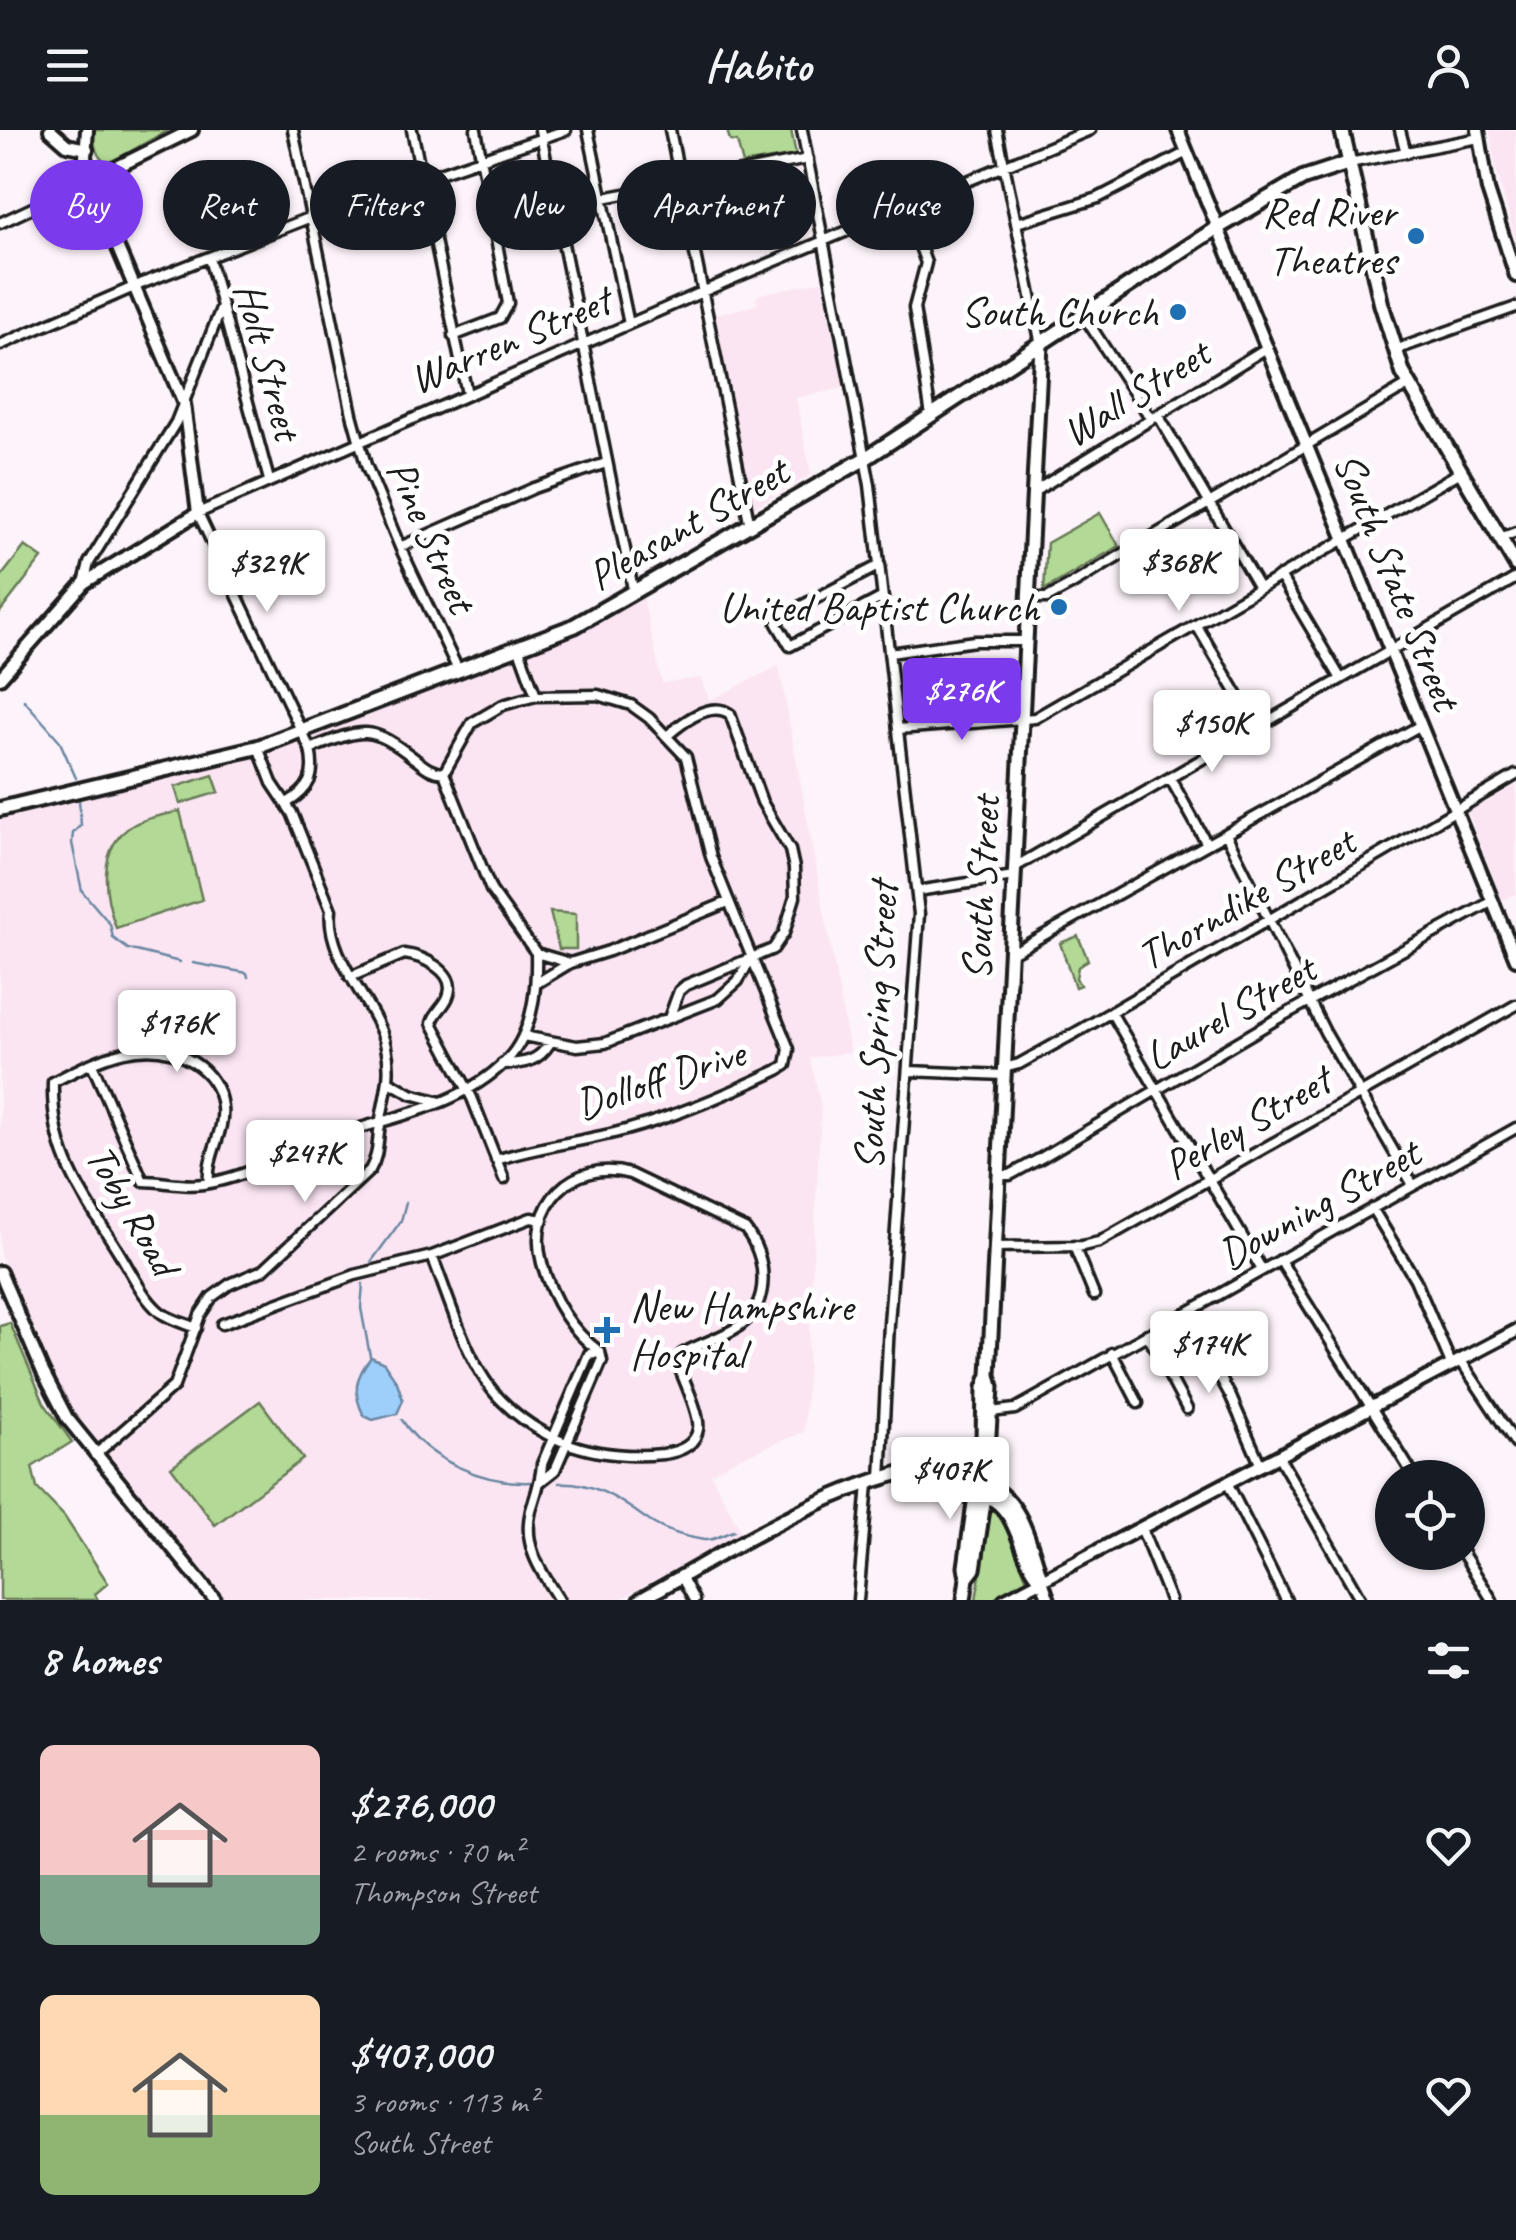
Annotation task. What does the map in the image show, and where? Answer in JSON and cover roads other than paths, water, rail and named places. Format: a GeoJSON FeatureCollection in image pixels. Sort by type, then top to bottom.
{"type":"FeatureCollection","features":[{"type":"Feature","properties":{"kind":"main road"},"geometry":{"type":"LineString","coordinates":[[1342,130],[1381,303],[1408,385],[1516,564]]}},
{"type":"Feature","properties":{"kind":"main road","name":"Pleasant Street"},"geometry":{"type":"LineString","coordinates":[[0,808],[258,747],[574,626],[866,458],[1219,227],[1303,178],[1349,163]]}},
{"type":"Feature","properties":{"kind":"main road","name":"South Street"},"geometry":{"type":"LineString","coordinates":[[964,1600],[965,1568],[991,1412],[989,1375],[998,1175],[1041,345]]}},
{"type":"Feature","properties":{"kind":"main road","name":"South Street"},"geometry":{"type":"LineString","coordinates":[[981,1488],[984,1388],[989,1375]]}},
{"type":"Feature","properties":{"kind":"main road"},"geometry":{"type":"LineString","coordinates":[[640,1600],[816,1506],[881,1479],[900,1475],[981,1488]]}},
{"type":"Feature","properties":{"kind":"street"},"geometry":{"type":"LineString","coordinates":[[50,130],[67,144],[87,149]]}},
{"type":"Feature","properties":{"kind":"street"},"geometry":{"type":"LineString","coordinates":[[86,130],[87,160]]}},
{"type":"Feature","properties":{"kind":"street"},"geometry":{"type":"LineString","coordinates":[[134,160],[192,130]]}},
{"type":"Feature","properties":{"kind":"street","name":"Pine Street"},"geometry":{"type":"LineString","coordinates":[[293,130],[310,217]]}},
{"type":"Feature","properties":{"kind":"street"},"geometry":{"type":"LineString","coordinates":[[412,130],[418,160]]}},
{"type":"Feature","properties":{"kind":"street"},"geometry":{"type":"LineString","coordinates":[[476,130],[482,160],[540,134],[566,130]]}},
{"type":"Feature","properties":{"kind":"street"},"geometry":{"type":"LineString","coordinates":[[588,130],[629,324]]}},
{"type":"Feature","properties":{"kind":"street"},"geometry":{"type":"LineString","coordinates":[[670,130],[676,160]]}},
{"type":"Feature","properties":{"kind":"street","name":"South Spring Street"},"geometry":{"type":"LineString","coordinates":[[802,130],[866,458],[918,891],[919,943],[881,1479]]}},
{"type":"Feature","properties":{"kind":"street"},"geometry":{"type":"LineString","coordinates":[[996,130],[1041,345]]}},
{"type":"Feature","properties":{"kind":"street","name":"Warren Street"},"geometry":{"type":"LineString","coordinates":[[974,177],[1090,130]]}},
{"type":"Feature","properties":{"kind":"street","name":"South State Street"},"geometry":{"type":"LineString","coordinates":[[1178,130],[1516,958]]}},
{"type":"Feature","properties":{"kind":"street"},"geometry":{"type":"LineString","coordinates":[[1400,130],[1406,153]]}},
{"type":"Feature","properties":{"kind":"street"},"geometry":{"type":"LineString","coordinates":[[540,134],[634,594]]}},
{"type":"Feature","properties":{"kind":"street"},"geometry":{"type":"LineString","coordinates":[[1349,163],[1479,134],[1488,190],[1516,276]]}},
{"type":"Feature","properties":{"kind":"street"},"geometry":{"type":"LineString","coordinates":[[1016,223],[1098,198],[1187,152]]}},
{"type":"Feature","properties":{"kind":"street"},"geometry":{"type":"LineString","coordinates":[[803,160],[808,159]]}},
{"type":"Feature","properties":{"kind":"street"},"geometry":{"type":"LineString","coordinates":[[603,198],[617,195]]}},
{"type":"Feature","properties":{"kind":"street"},"geometry":{"type":"LineString","coordinates":[[0,223],[30,210]]}},
{"type":"Feature","properties":{"kind":"street"},"geometry":{"type":"LineString","coordinates":[[0,345],[310,217]]}},
{"type":"Feature","properties":{"kind":"street","name":"Warren Street"},"geometry":{"type":"LineString","coordinates":[[0,678],[84,583],[198,513],[358,440],[836,236]]}},
{"type":"Feature","properties":{"kind":"street"},"geometry":{"type":"LineString","coordinates":[[118,250],[184,404],[198,513],[310,748],[314,770],[308,787],[287,803]]}},
{"type":"Feature","properties":{"kind":"street","name":"Pine Street"},"geometry":{"type":"LineString","coordinates":[[317,250],[358,440],[376,492],[458,670]]}},
{"type":"Feature","properties":{"kind":"street"},"geometry":{"type":"LineString","coordinates":[[436,250],[467,394]]}},
{"type":"Feature","properties":{"kind":"street"},"geometry":{"type":"LineString","coordinates":[[453,336],[500,318],[508,302],[498,250]]}},
{"type":"Feature","properties":{"kind":"street"},"geometry":{"type":"LineString","coordinates":[[693,250],[750,526]]}},
{"type":"Feature","properties":{"kind":"street"},"geometry":{"type":"LineString","coordinates":[[921,250],[926,263],[914,308],[932,415]]}},
{"type":"Feature","properties":{"kind":"street","name":"Holt Street"},"geometry":{"type":"LineString","coordinates":[[209,258],[269,480]]}},
{"type":"Feature","properties":{"kind":"street"},"geometry":{"type":"LineString","coordinates":[[84,583],[90,563],[184,404],[222,306]]}},
{"type":"Feature","properties":{"kind":"street"},"geometry":{"type":"LineString","coordinates":[[1395,350],[1516,307]]}},
{"type":"Feature","properties":{"kind":"street"},"geometry":{"type":"LineString","coordinates":[[1084,316],[1209,502],[1259,588]]}},
{"type":"Feature","properties":{"kind":"street","name":"Wall Street"},"geometry":{"type":"LineString","coordinates":[[1035,491],[1268,347]]}},
{"type":"Feature","properties":{"kind":"street"},"geometry":{"type":"LineString","coordinates":[[1030,598],[1047,598],[1408,385]]}},
{"type":"Feature","properties":{"kind":"street"},"geometry":{"type":"LineString","coordinates":[[400,547],[534,488],[606,462]]}},
{"type":"Feature","properties":{"kind":"street"},"geometry":{"type":"LineString","coordinates":[[898,729],[1023,720],[1046,714],[1459,473]]}},
{"type":"Feature","properties":{"kind":"street"},"geometry":{"type":"LineString","coordinates":[[1500,538],[1516,532]]}},
{"type":"Feature","properties":{"kind":"street"},"geometry":{"type":"LineString","coordinates":[[880,566],[777,619],[781,634],[790,646],[884,597]]}},
{"type":"Feature","properties":{"kind":"street"},"geometry":{"type":"LineString","coordinates":[[1280,576],[1340,680]]}},
{"type":"Feature","properties":{"kind":"street"},"geometry":{"type":"LineString","coordinates":[[918,891],[1014,872],[1516,578]]}},
{"type":"Feature","properties":{"kind":"street"},"geometry":{"type":"LineString","coordinates":[[1196,626],[1257,728]]}},
{"type":"Feature","properties":{"kind":"street"},"geometry":{"type":"LineString","coordinates":[[890,653],[975,642],[1026,641]]}},
{"type":"Feature","properties":{"kind":"street"},"geometry":{"type":"LineString","coordinates":[[519,649],[536,696]]}},
{"type":"Feature","properties":{"kind":"street"},"geometry":{"type":"LineString","coordinates":[[444,773],[472,724],[502,706],[536,696],[582,694],[614,698],[642,712],[668,735],[713,709],[722,708],[730,714],[762,802],[790,850],[796,887],[784,933],[773,949],[686,985],[679,992],[669,1018]]}},
{"type":"Feature","properties":{"kind":"street"},"geometry":{"type":"LineString","coordinates":[[1010,954],[1420,726]]}},
{"type":"Feature","properties":{"kind":"street"},"geometry":{"type":"LineString","coordinates":[[310,748],[375,732],[432,772],[444,773]]}},
{"type":"Feature","properties":{"kind":"street","name":"Dolloff Drive"},"geometry":{"type":"LineString","coordinates":[[496,1160],[649,1123],[778,1070],[789,1057],[728,902],[708,844],[690,770],[680,748],[668,735]]}},
{"type":"Feature","properties":{"kind":"street"},"geometry":{"type":"LineString","coordinates":[[95,1455],[174,1386],[212,1298],[230,1284],[262,1270],[370,1170],[378,1154],[380,1123],[390,1082],[386,1046],[350,976],[332,925],[332,910],[287,803],[272,782],[258,747]]}},
{"type":"Feature","properties":{"kind":"street"},"geometry":{"type":"LineString","coordinates":[[92,1064],[142,1181],[209,1184],[466,1092],[502,1064],[524,1036],[537,983],[536,953],[491,890],[444,773]]}},
{"type":"Feature","properties":{"kind":"street","name":"Thorndike Street"},"geometry":{"type":"LineString","coordinates":[[909,1072],[1004,1072],[1516,776]]}},
{"type":"Feature","properties":{"kind":"street"},"geometry":{"type":"LineString","coordinates":[[1170,778],[1207,844]]}},
{"type":"Feature","properties":{"kind":"street"},"geometry":{"type":"LineString","coordinates":[[1226,834],[1360,1094],[1413,1185]]}},
{"type":"Feature","properties":{"kind":"street","name":"Laurel Street"},"geometry":{"type":"LineString","coordinates":[[998,1175],[1010,1175],[1311,1000],[1493,901]]}},
{"type":"Feature","properties":{"kind":"street"},"geometry":{"type":"LineString","coordinates":[[537,983],[570,962],[609,951],[728,902]]}},
{"type":"Feature","properties":{"kind":"street"},"geometry":{"type":"LineString","coordinates":[[536,953],[570,962]]}},
{"type":"Feature","properties":{"kind":"street"},"geometry":{"type":"LineString","coordinates":[[350,976],[404,954],[430,963],[444,974],[450,991],[434,1013],[432,1023],[504,1178]]}},
{"type":"Feature","properties":{"kind":"street"},"geometry":{"type":"LineString","coordinates":[[524,1036],[587,1046],[605,1042],[718,999],[738,981],[752,959]]}},
{"type":"Feature","properties":{"kind":"street","name":"Perley Street"},"geometry":{"type":"LineString","coordinates":[[995,1247],[1100,1242],[1516,1004]]}},
{"type":"Feature","properties":{"kind":"street"},"geometry":{"type":"LineString","coordinates":[[1112,1012],[1262,1270]]}},
{"type":"Feature","properties":{"kind":"street"},"geometry":{"type":"LineString","coordinates":[[502,1064],[523,1064],[542,1056],[550,1043]]}},
{"type":"Feature","properties":{"kind":"street","name":"Toby Road"},"geometry":{"type":"LineString","coordinates":[[196,1328],[171,1319],[153,1305],[83,1199],[66,1166],[54,1119],[53,1082],[128,1050],[147,1046],[174,1052],[206,1072],[220,1097],[222,1116],[210,1157],[209,1184]]}},
{"type":"Feature","properties":{"kind":"street"},"geometry":{"type":"LineString","coordinates":[[390,1082],[406,1092],[441,1102]]}},
{"type":"Feature","properties":{"kind":"street","name":"Downing Street"},"geometry":{"type":"LineString","coordinates":[[991,1412],[1015,1409],[1516,1128]]}},
{"type":"Feature","properties":{"kind":"street"},"geometry":{"type":"LineString","coordinates":[[432,1256],[484,1378],[498,1398],[518,1416],[567,1444],[611,1456],[633,1457],[674,1453],[688,1446],[699,1426],[678,1364],[682,1354],[741,1325],[753,1309],[764,1275],[760,1252],[744,1228],[630,1174],[614,1170],[582,1174],[566,1182],[554,1196],[543,1220],[539,1242],[542,1261],[553,1292],[578,1336],[600,1352],[602,1360],[567,1444],[556,1470],[542,1481]]}},
{"type":"Feature","properties":{"kind":"street"},"geometry":{"type":"LineString","coordinates":[[1372,1208],[1457,1363],[1516,1444]]}},
{"type":"Feature","properties":{"kind":"street"},"geometry":{"type":"LineString","coordinates":[[222,1324],[354,1274],[432,1256],[530,1218],[543,1220]]}},
{"type":"Feature","properties":{"kind":"street"},"geometry":{"type":"LineString","coordinates":[[1074,1246],[1094,1295]]}},
{"type":"Feature","properties":{"kind":"street"},"geometry":{"type":"LineString","coordinates":[[1280,1260],[1404,1460]]}},
{"type":"Feature","properties":{"kind":"street"},"geometry":{"type":"LineString","coordinates":[[0,1272],[56,1399],[95,1455],[215,1600]]}},
{"type":"Feature","properties":{"kind":"street"},"geometry":{"type":"LineString","coordinates":[[1185,1313],[1231,1397],[1261,1466]]}},
{"type":"Feature","properties":{"kind":"street"},"geometry":{"type":"LineString","coordinates":[[1004,1600],[1516,1330]]}},
{"type":"Feature","properties":{"kind":"street"},"geometry":{"type":"LineString","coordinates":[[1146,1334],[1187,1409]]}},
{"type":"Feature","properties":{"kind":"street"},"geometry":{"type":"LineString","coordinates":[[559,1600],[536,1563],[530,1545],[530,1517],[542,1481],[542,1464],[589,1354],[600,1352]]}},
{"type":"Feature","properties":{"kind":"street"},"geometry":{"type":"LineString","coordinates":[[1112,1353],[1138,1404]]}},
{"type":"Feature","properties":{"kind":"street"},"geometry":{"type":"LineString","coordinates":[[1279,1457],[1360,1600]]}},
{"type":"Feature","properties":{"kind":"street"},"geometry":{"type":"LineString","coordinates":[[858,1600],[868,1484]]}},
{"type":"Feature","properties":{"kind":"street"},"geometry":{"type":"LineString","coordinates":[[1228,1484],[1286,1600]]}},
{"type":"Feature","properties":{"kind":"street"},"geometry":{"type":"LineString","coordinates":[[981,1488],[996,1487],[1013,1505],[1040,1565],[1040,1579],[1049,1600]]}},
{"type":"Feature","properties":{"kind":"street"},"geometry":{"type":"LineString","coordinates":[[1142,1530],[1170,1600]]}},
{"type":"Feature","properties":{"kind":"street"},"geometry":{"type":"LineString","coordinates":[[1473,1570],[1492,1600]]}},
{"type":"Feature","properties":{"kind":"street"},"geometry":{"type":"LineString","coordinates":[[681,1576],[694,1600]]}},
{"type":"Feature","properties":{"kind":"water"},"geometry":{"type":"Polygon","coordinates":[[[371,1357],[384,1363],[403,1400],[397,1414],[373,1420],[364,1416],[357,1392],[361,1371],[371,1357]]]}},
{"type":"Feature","properties":{"kind":"waterway"},"geometry":{"type":"LineString","coordinates":[[24,700],[59,740],[76,778]]}},
{"type":"Feature","properties":{"kind":"waterway"},"geometry":{"type":"LineString","coordinates":[[79,800],[81,825],[73,833],[72,843],[82,891],[110,924],[113,938],[128,949],[180,962]]}},
{"type":"Feature","properties":{"kind":"waterway"},"geometry":{"type":"LineString","coordinates":[[193,963],[247,973],[248,977]]}},
{"type":"Feature","properties":{"kind":"waterway"},"geometry":{"type":"LineString","coordinates":[[371,1262],[401,1221],[406,1202]]}},
{"type":"Feature","properties":{"kind":"waterway"},"geometry":{"type":"LineString","coordinates":[[363,1284],[361,1308],[370,1356]]}},
{"type":"Feature","properties":{"kind":"waterway"},"geometry":{"type":"LineString","coordinates":[[402,1420],[427,1447],[459,1467],[495,1479],[531,1482]]}},
{"type":"Feature","properties":{"kind":"waterway"},"geometry":{"type":"LineString","coordinates":[[559,1483],[583,1485],[605,1493],[651,1522],[682,1535],[708,1540],[734,1531]]}},
{"type":"Feature","properties":{"kind":"place","name":"Red River Theatres"},"geometry":{"type":"Point","coordinates":[1416,236]}},
{"type":"Feature","properties":{"kind":"place","name":"South Church"},"geometry":{"type":"Point","coordinates":[1178,312]}},
{"type":"Feature","properties":{"kind":"place","name":"United Baptist Church"},"geometry":{"type":"Point","coordinates":[1059,607]}},
{"type":"Feature","properties":{"kind":"place","name":"New Hampshire Hospital"},"geometry":{"type":"Point","coordinates":[607,1330]}}]}
